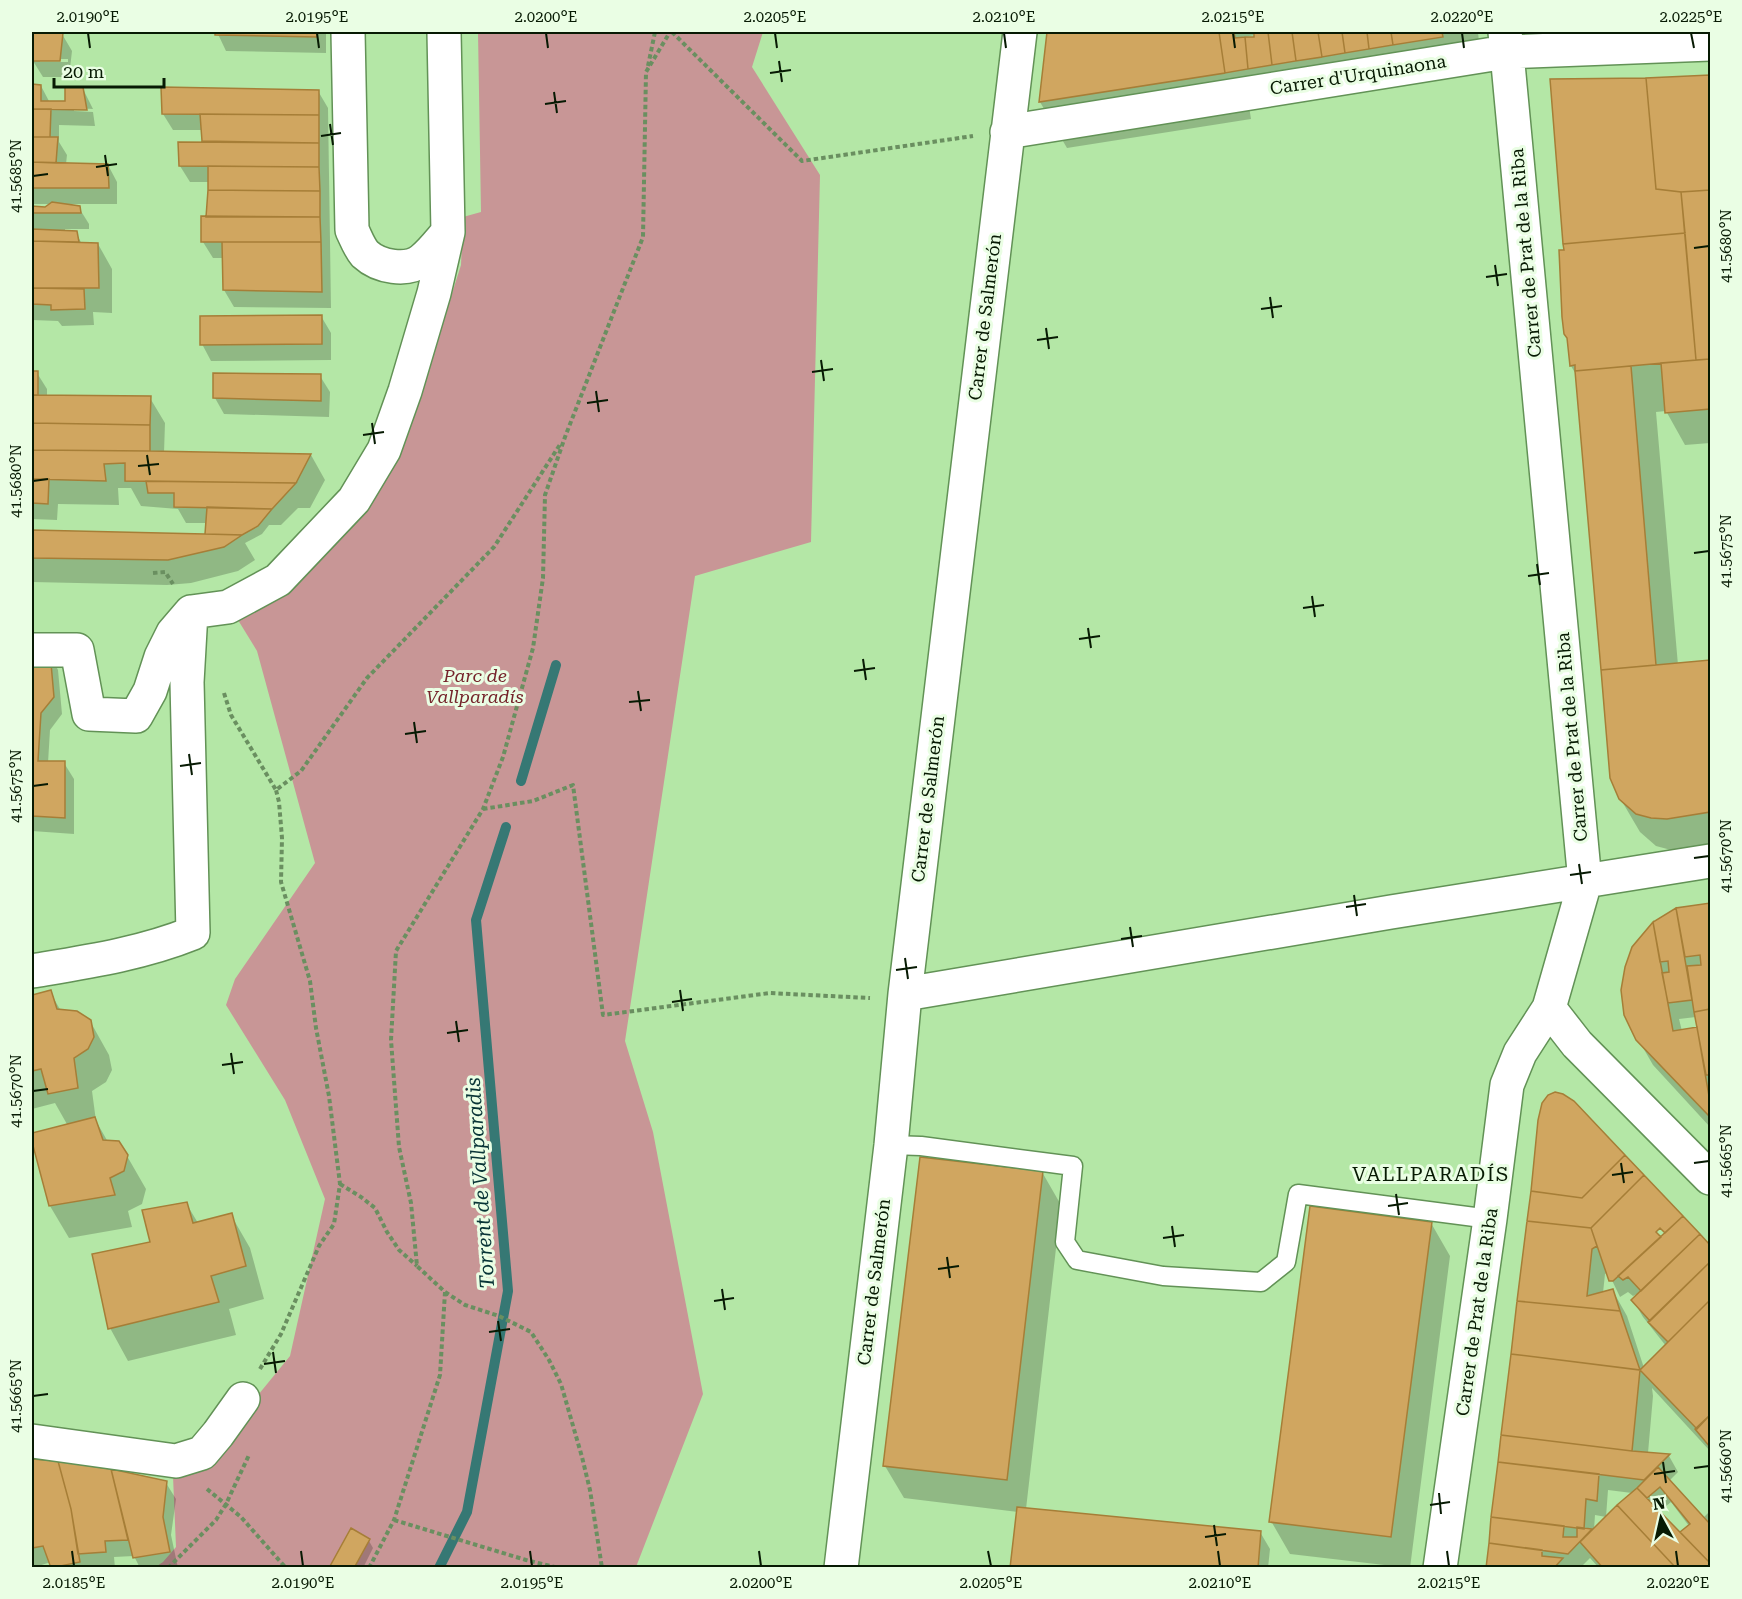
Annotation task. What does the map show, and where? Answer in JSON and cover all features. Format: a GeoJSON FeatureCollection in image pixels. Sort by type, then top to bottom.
{"type":"FeatureCollection","features":[{"type":"Feature","properties":{"kind":"street"},"geometry":{"type":"LineString","coordinates":[[348,32],[352,230],[359,246],[366,256],[400,268],[420,261],[448,232]]}},
{"type":"Feature","properties":{"kind":"street"},"geometry":{"type":"LineString","coordinates":[[32,650],[77,650],[90,714],[136,716],[150,691],[172,633],[191,612],[228,607],[278,580],[354,500],[384,450],[405,391],[434,292],[448,232],[444,32]]}},
{"type":"Feature","properties":{"kind":"street","name":"Carrer de Salmerón"},"geometry":{"type":"LineString","coordinates":[[841,1568],[891,1145],[905,994],[1020,32]]}},
{"type":"Feature","properties":{"kind":"street","name":"Carrer d'Urquinaona"},"geometry":{"type":"LineString","coordinates":[[1007,132],[1505,41],[1710,44]]}},
{"type":"Feature","properties":{"kind":"street","name":"Carrer de Prat de la Riba"},"geometry":{"type":"LineString","coordinates":[[1440,1568],[1507,1085],[1520,1053],[1550,1008],[1585,882],[1505,41]]}},
{"type":"Feature","properties":{"kind":"street"},"geometry":{"type":"LineString","coordinates":[[32,970],[102,960],[162,946],[193,933],[187,682],[191,612]]}},
{"type":"Feature","properties":{"kind":"street"},"geometry":{"type":"LineString","coordinates":[[905,994],[1710,861]]}},
{"type":"Feature","properties":{"kind":"street"},"geometry":{"type":"LineString","coordinates":[[1550,1008],[1576,1044],[1710,1178]]}},
{"type":"Feature","properties":{"kind":"street"},"geometry":{"type":"LineString","coordinates":[[32,1441],[176,1461],[202,1453],[243,1399]]}},
{"type":"Feature","properties":{"kind":"lane"},"geometry":{"type":"LineString","coordinates":[[891,1145],[921,1146],[1073,1166],[1065,1242],[1077,1260],[1163,1276],[1261,1282],[1286,1262],[1298,1194],[1490,1218]]}},
{"type":"Feature","properties":{"kind":"path"},"geometry":{"type":"LineString","coordinates":[[417,1266],[411,1203],[399,1147],[391,1040],[396,951],[483,809],[503,758],[532,648],[543,578],[545,495],[565,437],[644,237],[646,72],[655,32]]}},
{"type":"Feature","properties":{"kind":"path"},"geometry":{"type":"LineString","coordinates":[[646,72],[671,32],[802,161],[1007,132]]}},
{"type":"Feature","properties":{"kind":"path"},"geometry":{"type":"LineString","coordinates":[[276,790],[301,771],[367,678],[494,547],[565,437]]}},
{"type":"Feature","properties":{"kind":"path"},"geometry":{"type":"LineString","coordinates":[[153,573],[165,572],[191,612]]}},
{"type":"Feature","properties":{"kind":"path"},"geometry":{"type":"LineString","coordinates":[[221,682],[231,715],[276,790],[279,802],[282,838],[281,882],[310,981],[329,1096],[340,1184],[334,1224],[319,1246],[281,1334],[243,1399]]}},
{"type":"Feature","properties":{"kind":"path"},"geometry":{"type":"LineString","coordinates":[[483,809],[533,801],[573,785],[603,1015],[770,993],[872,998]]}},
{"type":"Feature","properties":{"kind":"path"},"geometry":{"type":"LineString","coordinates":[[340,1184],[375,1208],[399,1250],[445,1292],[465,1305],[498,1316],[531,1332],[561,1384],[590,1490],[602,1568]]}},
{"type":"Feature","properties":{"kind":"path"},"geometry":{"type":"LineString","coordinates":[[369,1568],[394,1520],[440,1375],[445,1292]]}},
{"type":"Feature","properties":{"kind":"path"},"geometry":{"type":"LineString","coordinates":[[168,1568],[216,1520],[251,1450]]}},
{"type":"Feature","properties":{"kind":"path"},"geometry":{"type":"LineString","coordinates":[[226,1504],[241,1517],[286,1568]]}},
{"type":"Feature","properties":{"kind":"path"},"geometry":{"type":"LineString","coordinates":[[394,1520],[559,1568]]}},
{"type":"Feature","properties":{"kind":"green space","name":"Parc de Vallparadís"},"geometry":{"type":"Polygon","coordinates":[[[478,32],[763,32],[752,67],[820,175],[811,542],[695,576],[625,1041],[653,1132],[703,1394],[636,1567],[154,1568],[163,1562],[176,1547],[173,1476],[213,1450],[290,1356],[325,1199],[285,1100],[226,1005],[235,979],[315,863],[257,651],[238,620],[367,504],[408,433],[461,265],[463,217],[481,212],[478,32]]]}},
{"type":"Feature","properties":{"kind":"building"},"geometry":{"type":"Polygon","coordinates":[[[32,32],[63,33],[60,61],[32,61],[32,32]]]}},
{"type":"Feature","properties":{"kind":"building"},"geometry":{"type":"Polygon","coordinates":[[[215,32],[317,32],[317,37],[215,35],[215,32]]]}},
{"type":"Feature","properties":{"kind":"building"},"geometry":{"type":"Polygon","coordinates":[[[1047,32],[1219,32],[1225,73],[1039,102],[1047,32]]]}},
{"type":"Feature","properties":{"kind":"building"},"geometry":{"type":"Polygon","coordinates":[[[1219,32],[1234,32],[1235,38],[1245,37],[1248,69],[1225,73],[1219,32]]]}},
{"type":"Feature","properties":{"kind":"building"},"geometry":{"type":"Polygon","coordinates":[[[1254,32],[1268,32],[1272,65],[1248,69],[1245,37],[1254,37],[1254,32]]]}},
{"type":"Feature","properties":{"kind":"building"},"geometry":{"type":"Polygon","coordinates":[[[1268,32],[1292,32],[1296,61],[1272,65],[1268,32]]]}},
{"type":"Feature","properties":{"kind":"building"},"geometry":{"type":"Polygon","coordinates":[[[1292,32],[1318,32],[1322,57],[1296,61],[1292,32]]]}},
{"type":"Feature","properties":{"kind":"building"},"geometry":{"type":"Polygon","coordinates":[[[1318,32],[1342,32],[1345,53],[1322,57],[1318,32]]]}},
{"type":"Feature","properties":{"kind":"building"},"geometry":{"type":"Polygon","coordinates":[[[1342,32],[1367,32],[1369,49],[1345,53],[1342,32]]]}},
{"type":"Feature","properties":{"kind":"building"},"geometry":{"type":"Polygon","coordinates":[[[1367,32],[1391,32],[1393,45],[1369,49],[1367,32]]]}},
{"type":"Feature","properties":{"kind":"building"},"geometry":{"type":"Polygon","coordinates":[[[1391,32],[1442,32],[1443,37],[1393,45],[1391,32]]]}},
{"type":"Feature","properties":{"kind":"building"},"geometry":{"type":"Polygon","coordinates":[[[1710,75],[1710,190],[1681,192],[1656,189],[1646,78],[1710,75]]]}},
{"type":"Feature","properties":{"kind":"building"},"geometry":{"type":"Polygon","coordinates":[[[1646,78],[1656,189],[1681,192],[1685,233],[1563,244],[1550,79],[1646,78]]]}},
{"type":"Feature","properties":{"kind":"building"},"geometry":{"type":"Polygon","coordinates":[[[32,84],[41,85],[41,101],[65,101],[65,87],[83,87],[87,110],[32,109],[32,84]]]}},
{"type":"Feature","properties":{"kind":"building"},"geometry":{"type":"Polygon","coordinates":[[[161,87],[319,90],[319,115],[162,114],[161,87]]]}},
{"type":"Feature","properties":{"kind":"building"},"geometry":{"type":"Polygon","coordinates":[[[32,109],[51,109],[50,137],[32,137],[32,109]]]}},
{"type":"Feature","properties":{"kind":"building"},"geometry":{"type":"Polygon","coordinates":[[[200,114],[319,115],[319,143],[202,141],[200,114]]]}},
{"type":"Feature","properties":{"kind":"building"},"geometry":{"type":"Polygon","coordinates":[[[32,137],[58,137],[56,163],[32,162],[32,137]]]}},
{"type":"Feature","properties":{"kind":"building"},"geometry":{"type":"Polygon","coordinates":[[[178,142],[319,143],[319,167],[179,166],[178,142]]]}},
{"type":"Feature","properties":{"kind":"building"},"geometry":{"type":"Polygon","coordinates":[[[32,162],[108,164],[109,188],[32,188],[32,162]]]}},
{"type":"Feature","properties":{"kind":"building"},"geometry":{"type":"Polygon","coordinates":[[[208,166],[319,167],[320,191],[208,190],[208,166]]]}},
{"type":"Feature","properties":{"kind":"building"},"geometry":{"type":"Polygon","coordinates":[[[208,190],[320,191],[320,217],[206,217],[208,190]]]}},
{"type":"Feature","properties":{"kind":"building"},"geometry":{"type":"Polygon","coordinates":[[[1710,190],[1710,359],[1696,360],[1681,192],[1710,190]]]}},
{"type":"Feature","properties":{"kind":"building"},"geometry":{"type":"Polygon","coordinates":[[[52,202],[80,206],[81,213],[32,213],[32,206],[45,207],[52,202]]]}},
{"type":"Feature","properties":{"kind":"building"},"geometry":{"type":"Polygon","coordinates":[[[201,216],[320,217],[321,242],[201,242],[201,216]]]}},
{"type":"Feature","properties":{"kind":"building"},"geometry":{"type":"Polygon","coordinates":[[[32,229],[77,231],[79,242],[32,241],[32,229]]]}},
{"type":"Feature","properties":{"kind":"building"},"geometry":{"type":"Polygon","coordinates":[[[1685,233],[1696,360],[1575,371],[1575,365],[1570,366],[1562,317],[1559,250],[1564,250],[1563,244],[1685,233]]]}},
{"type":"Feature","properties":{"kind":"building"},"geometry":{"type":"Polygon","coordinates":[[[32,241],[98,243],[99,288],[32,288],[32,241]]]}},
{"type":"Feature","properties":{"kind":"building"},"geometry":{"type":"Polygon","coordinates":[[[222,242],[321,242],[322,292],[223,290],[222,242]]]}},
{"type":"Feature","properties":{"kind":"building"},"geometry":{"type":"Polygon","coordinates":[[[32,288],[84,289],[85,309],[51,310],[51,305],[32,304],[32,288]]]}},
{"type":"Feature","properties":{"kind":"building"},"geometry":{"type":"Polygon","coordinates":[[[322,315],[322,344],[200,345],[200,316],[322,315]]]}},
{"type":"Feature","properties":{"kind":"building"},"geometry":{"type":"Polygon","coordinates":[[[1710,359],[1710,409],[1665,413],[1661,363],[1710,359]]]}},
{"type":"Feature","properties":{"kind":"building"},"geometry":{"type":"Polygon","coordinates":[[[1631,366],[1656,665],[1601,670],[1575,371],[1631,366]]]}},
{"type":"Feature","properties":{"kind":"building"},"geometry":{"type":"Polygon","coordinates":[[[32,371],[38,371],[38,395],[32,395],[32,371]]]}},
{"type":"Feature","properties":{"kind":"building"},"geometry":{"type":"Polygon","coordinates":[[[213,373],[321,374],[321,401],[213,398],[213,373]]]}},
{"type":"Feature","properties":{"kind":"building"},"geometry":{"type":"Polygon","coordinates":[[[32,395],[151,396],[150,425],[32,423],[32,395]]]}},
{"type":"Feature","properties":{"kind":"building"},"geometry":{"type":"Polygon","coordinates":[[[32,423],[150,425],[150,451],[32,450],[32,423]]]}},
{"type":"Feature","properties":{"kind":"building"},"geometry":{"type":"Polygon","coordinates":[[[32,450],[311,454],[296,483],[125,481],[125,463],[104,464],[106,481],[32,479],[32,450]]]}},
{"type":"Feature","properties":{"kind":"building"},"geometry":{"type":"Polygon","coordinates":[[[32,479],[49,479],[48,504],[32,503],[32,479]]]}},
{"type":"Feature","properties":{"kind":"building"},"geometry":{"type":"Polygon","coordinates":[[[146,481],[296,483],[272,509],[174,507],[174,493],[148,493],[146,481]]]}},
{"type":"Feature","properties":{"kind":"building"},"geometry":{"type":"Polygon","coordinates":[[[207,507],[272,509],[258,526],[242,535],[205,534],[207,507]]]}},
{"type":"Feature","properties":{"kind":"building"},"geometry":{"type":"Polygon","coordinates":[[[32,530],[242,535],[224,547],[168,560],[32,558],[32,530]]]}},
{"type":"Feature","properties":{"kind":"building"},"geometry":{"type":"Polygon","coordinates":[[[50,652],[54,697],[41,713],[38,761],[65,761],[65,818],[32,816],[32,653],[50,652]]]}},
{"type":"Feature","properties":{"kind":"building"},"geometry":{"type":"Polygon","coordinates":[[[1710,660],[1710,812],[1667,819],[1636,814],[1619,799],[1610,778],[1601,670],[1710,660]]]}},
{"type":"Feature","properties":{"kind":"building"},"geometry":{"type":"Polygon","coordinates":[[[1710,903],[1710,1009],[1694,1012],[1687,966],[1701,965],[1700,955],[1685,957],[1676,908],[1710,903]]]}},
{"type":"Feature","properties":{"kind":"building"},"geometry":{"type":"Polygon","coordinates":[[[1676,908],[1692,1000],[1668,1003],[1662,973],[1669,972],[1668,961],[1660,962],[1653,922],[1676,908]]]}},
{"type":"Feature","properties":{"kind":"building"},"geometry":{"type":"Polygon","coordinates":[[[1653,922],[1673,1031],[1697,1027],[1709,1096],[1710,1117],[1636,1040],[1624,1015],[1621,990],[1625,967],[1632,947],[1653,922]]]}},
{"type":"Feature","properties":{"kind":"building"},"geometry":{"type":"Polygon","coordinates":[[[51,990],[57,1009],[77,1011],[91,1020],[94,1037],[88,1049],[74,1058],[78,1088],[48,1094],[41,1069],[32,1071],[32,995],[51,990]]]}},
{"type":"Feature","properties":{"kind":"building"},"geometry":{"type":"Polygon","coordinates":[[[1710,1009],[1710,1075],[1706,1075],[1694,1012],[1710,1009]]]}},
{"type":"Feature","properties":{"kind":"building"},"geometry":{"type":"Polygon","coordinates":[[[1555,1092],[1574,1101],[1625,1155],[1582,1198],[1531,1191],[1538,1120],[1542,1103],[1548,1095],[1555,1092]]]}},
{"type":"Feature","properties":{"kind":"building"},"geometry":{"type":"Polygon","coordinates":[[[95,1117],[103,1140],[119,1141],[128,1155],[124,1171],[110,1178],[115,1195],[49,1206],[32,1142],[32,1133],[95,1117]]]}},
{"type":"Feature","properties":{"kind":"building"},"geometry":{"type":"Polygon","coordinates":[[[1625,1155],[1644,1175],[1591,1228],[1527,1221],[1531,1191],[1582,1198],[1625,1155]]]}},
{"type":"Feature","properties":{"kind":"building"},"geometry":{"type":"Polygon","coordinates":[[[920,1157],[1043,1171],[1007,1480],[883,1466],[920,1157]]]}},
{"type":"Feature","properties":{"kind":"building"},"geometry":{"type":"Polygon","coordinates":[[[1644,1175],[1683,1216],[1665,1233],[1660,1228],[1656,1232],[1661,1237],[1613,1281],[1609,1281],[1591,1228],[1644,1175]]]}},
{"type":"Feature","properties":{"kind":"building"},"geometry":{"type":"Polygon","coordinates":[[[187,1202],[193,1223],[232,1213],[246,1266],[211,1276],[219,1302],[108,1329],[92,1254],[150,1242],[142,1210],[187,1202]]]}},
{"type":"Feature","properties":{"kind":"building"},"geometry":{"type":"Polygon","coordinates":[[[1310,1206],[1432,1222],[1391,1537],[1269,1522],[1310,1206]]]}},
{"type":"Feature","properties":{"kind":"building"},"geometry":{"type":"Polygon","coordinates":[[[1683,1216],[1700,1234],[1641,1291],[1628,1277],[1623,1280],[1618,1276],[1683,1216]]]}},
{"type":"Feature","properties":{"kind":"building"},"geometry":{"type":"Polygon","coordinates":[[[1527,1221],[1591,1228],[1597,1246],[1592,1249],[1587,1296],[1613,1289],[1620,1311],[1517,1301],[1527,1221]]]}},
{"type":"Feature","properties":{"kind":"building"},"geometry":{"type":"Polygon","coordinates":[[[1700,1234],[1710,1245],[1710,1262],[1650,1321],[1631,1300],[1700,1234]]]}},
{"type":"Feature","properties":{"kind":"building"},"geometry":{"type":"Polygon","coordinates":[[[1710,1262],[1710,1300],[1668,1342],[1648,1322],[1710,1262]]]}},
{"type":"Feature","properties":{"kind":"building"},"geometry":{"type":"Polygon","coordinates":[[[1710,1300],[1710,1415],[1697,1429],[1640,1370],[1710,1300]]]}},
{"type":"Feature","properties":{"kind":"building"},"geometry":{"type":"Polygon","coordinates":[[[1517,1301],[1620,1311],[1640,1370],[1511,1354],[1517,1301]]]}},
{"type":"Feature","properties":{"kind":"building"},"geometry":{"type":"Polygon","coordinates":[[[1511,1354],[1640,1370],[1632,1451],[1501,1435],[1511,1354]]]}},
{"type":"Feature","properties":{"kind":"building"},"geometry":{"type":"Polygon","coordinates":[[[1710,1415],[1710,1447],[1695,1429],[1710,1415]]]}},
{"type":"Feature","properties":{"kind":"building"},"geometry":{"type":"Polygon","coordinates":[[[1501,1435],[1670,1454],[1644,1480],[1498,1462],[1501,1435]]]}},
{"type":"Feature","properties":{"kind":"building"},"geometry":{"type":"Polygon","coordinates":[[[32,1459],[58,1461],[71,1509],[80,1562],[51,1568],[43,1546],[32,1548],[32,1459]]]}},
{"type":"Feature","properties":{"kind":"building"},"geometry":{"type":"Polygon","coordinates":[[[58,1461],[111,1469],[128,1540],[105,1541],[106,1552],[78,1554],[71,1509],[58,1461]]]}},
{"type":"Feature","properties":{"kind":"building"},"geometry":{"type":"Polygon","coordinates":[[[1498,1462],[1599,1474],[1597,1501],[1586,1499],[1584,1529],[1491,1517],[1498,1462]]]}},
{"type":"Feature","properties":{"kind":"building"},"geometry":{"type":"Polygon","coordinates":[[[1658,1467],[1710,1524],[1710,1563],[1680,1532],[1690,1524],[1660,1487],[1647,1498],[1637,1488],[1658,1467]]]}},
{"type":"Feature","properties":{"kind":"building"},"geometry":{"type":"Polygon","coordinates":[[[111,1469],[167,1481],[163,1517],[170,1552],[133,1558],[111,1469]]]}},
{"type":"Feature","properties":{"kind":"building"},"geometry":{"type":"Polygon","coordinates":[[[1637,1488],[1710,1563],[1710,1568],[1676,1568],[1617,1505],[1637,1488]]]}},
{"type":"Feature","properties":{"kind":"building"},"geometry":{"type":"Polygon","coordinates":[[[1617,1505],[1676,1568],[1603,1568],[1580,1542],[1617,1505]]]}},
{"type":"Feature","properties":{"kind":"building"},"geometry":{"type":"Polygon","coordinates":[[[1017,1507],[1261,1531],[1258,1568],[1010,1568],[1017,1507]]]}},
{"type":"Feature","properties":{"kind":"building"},"geometry":{"type":"Polygon","coordinates":[[[1491,1517],[1564,1526],[1563,1537],[1577,1537],[1577,1527],[1592,1529],[1568,1554],[1489,1543],[1491,1517]]]}},
{"type":"Feature","properties":{"kind":"building"},"geometry":{"type":"Polygon","coordinates":[[[351,1528],[370,1539],[354,1568],[329,1568],[351,1528]]]}},
{"type":"Feature","properties":{"kind":"building"},"geometry":{"type":"Polygon","coordinates":[[[1489,1543],[1542,1550],[1542,1556],[1563,1558],[1554,1568],[1486,1568],[1489,1543]]]}},
{"type":"Feature","properties":{"kind":"waterway","name":"Torrent de Vallparadis"},"geometry":{"type":"LineString","coordinates":[[521,781],[556,665]]}},
{"type":"Feature","properties":{"kind":"waterway","name":"Torrent de Vallparadis"},"geometry":{"type":"LineString","coordinates":[[439,1568],[467,1512],[508,1291],[476,920],[506,827]]}},
{"type":"Feature","properties":{"kind":"district","name":"VALLPARADÍS"},"geometry":{"type":"Point","coordinates":[1431,1174]}}]}
